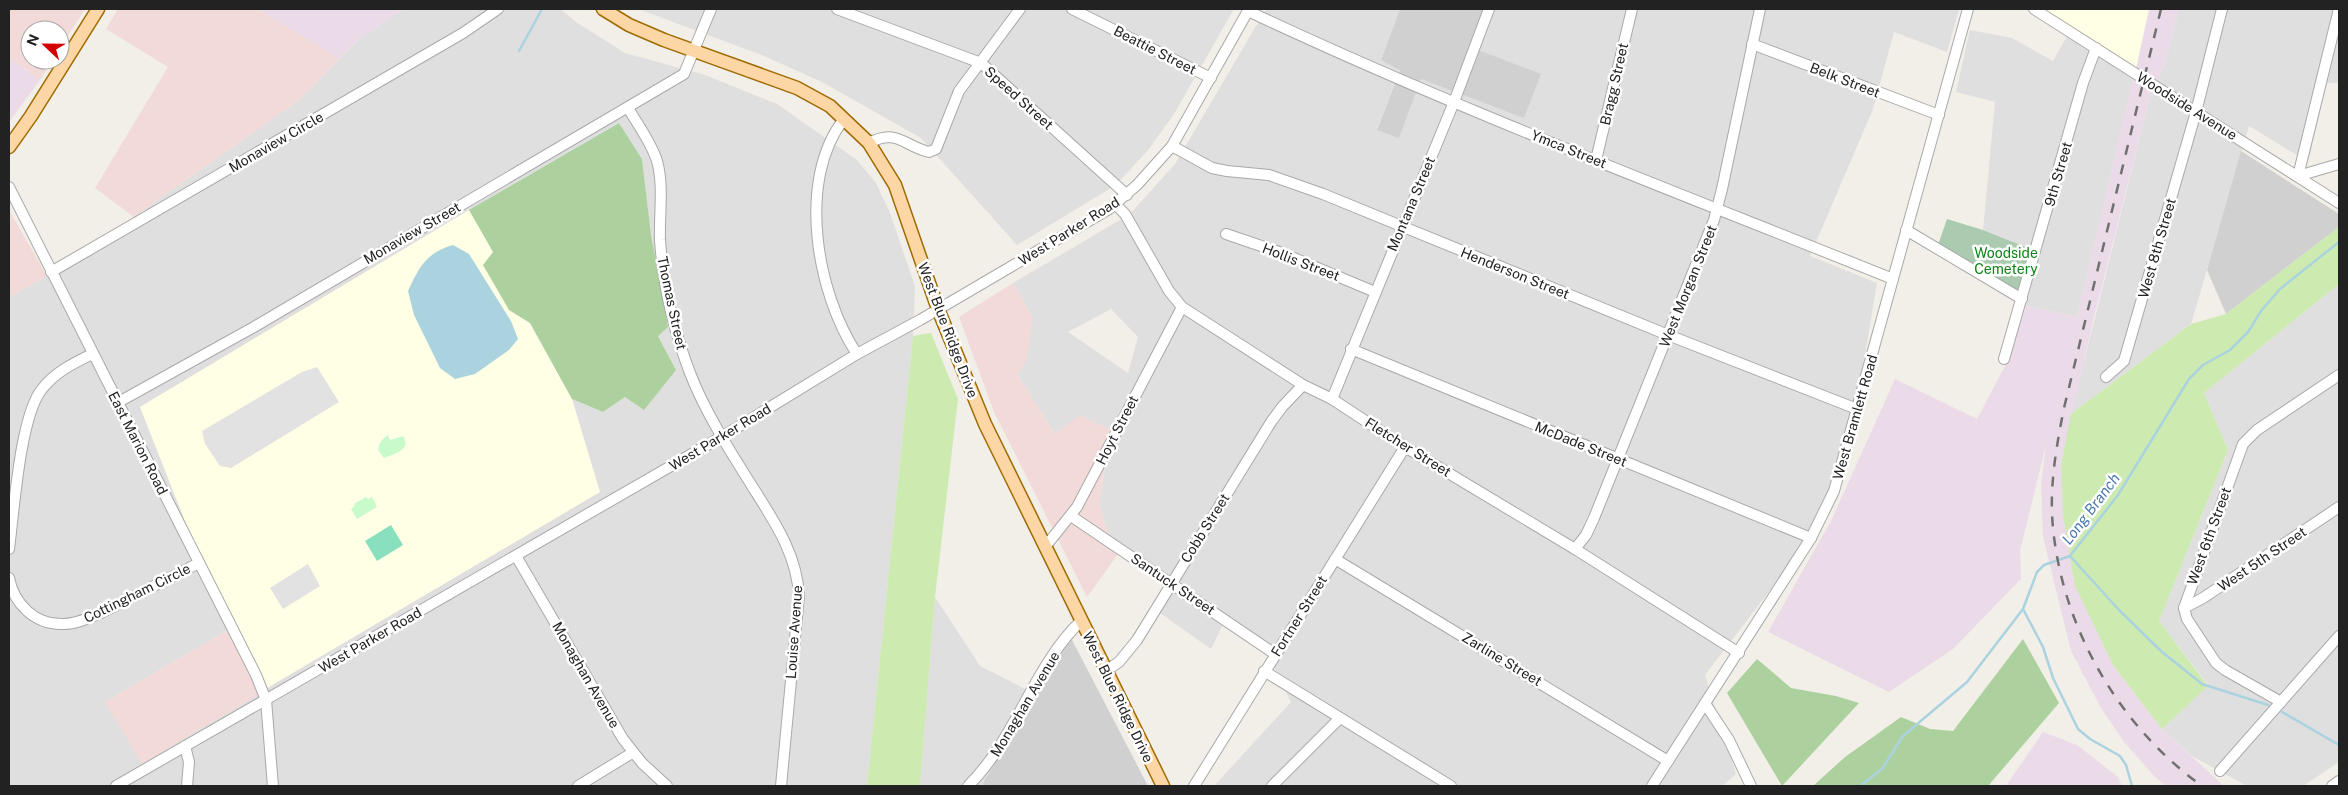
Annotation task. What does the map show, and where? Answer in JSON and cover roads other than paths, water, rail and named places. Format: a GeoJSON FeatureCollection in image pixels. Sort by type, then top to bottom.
{"type":"FeatureCollection","features":[{"type":"Feature","properties":{"kind":"main road","name":"West Blue Ridge Drive"},"geometry":{"type":"LineString","coordinates":[[604,9],[629,25],[693,51],[797,88],[830,106],[869,143],[895,185],[938,309],[985,424],[1163,786]]}},
{"type":"Feature","properties":{"kind":"main road"},"geometry":{"type":"LineString","coordinates":[[9,147],[31,116],[93,10]]}},
{"type":"Feature","properties":{"kind":"street","name":"Monaview Circle"},"geometry":{"type":"LineString","coordinates":[[52,272],[463,33],[498,9]]}},
{"type":"Feature","properties":{"kind":"street"},"geometry":{"type":"LineString","coordinates":[[693,51],[711,9]]}},
{"type":"Feature","properties":{"kind":"street","name":"Speed Street"},"geometry":{"type":"LineString","coordinates":[[837,9],[981,63],[1127,195]]}},
{"type":"Feature","properties":{"kind":"street"},"geometry":{"type":"LineString","coordinates":[[869,143],[882,136],[891,137],[924,151],[933,151],[939,144],[959,90],[1020,9]]}},
{"type":"Feature","properties":{"kind":"street","name":"Beattie Street"},"geometry":{"type":"LineString","coordinates":[[1072,9],[1211,78]]}},
{"type":"Feature","properties":{"kind":"street","name":"Montana Street"},"geometry":{"type":"LineString","coordinates":[[1332,399],[1401,227],[1454,102],[1489,9]]}},
{"type":"Feature","properties":{"kind":"street","name":"Bragg Street"},"geometry":{"type":"LineString","coordinates":[[1596,160],[1632,9]]}},
{"type":"Feature","properties":{"kind":"street","name":"West Morgan Street"},"geometry":{"type":"LineString","coordinates":[[1575,549],[1586,535],[1594,518],[1717,208],[1760,9]]}},
{"type":"Feature","properties":{"kind":"street","name":"West Bramlett Road"},"geometry":{"type":"LineString","coordinates":[[1652,786],[1706,705],[1811,538],[1834,491],[1968,9]]}},
{"type":"Feature","properties":{"kind":"street","name":"Woodside Avenue"},"geometry":{"type":"LineString","coordinates":[[2034,9],[2339,203]]}},
{"type":"Feature","properties":{"kind":"street","name":"West 8th Street"},"geometry":{"type":"LineString","coordinates":[[2106,377],[2124,361],[2196,112],[2222,9]]}},
{"type":"Feature","properties":{"kind":"street"},"geometry":{"type":"LineString","coordinates":[[2298,176],[2339,9]]}},
{"type":"Feature","properties":{"kind":"street","name":"West Parker Road"},"geometry":{"type":"LineString","coordinates":[[116,786],[723,436],[857,354],[1090,222],[1127,195],[1172,146],[1248,10]]}},
{"type":"Feature","properties":{"kind":"street","name":"Ymca Street"},"geometry":{"type":"LineString","coordinates":[[1248,10],[1303,38],[1454,102],[1893,278]]}},
{"type":"Feature","properties":{"kind":"street","name":"Belk Street"},"geometry":{"type":"LineString","coordinates":[[1752,44],[1939,115]]}},
{"type":"Feature","properties":{"kind":"street","name":"9th Street"},"geometry":{"type":"LineString","coordinates":[[2004,359],[2083,83],[2096,48]]}},
{"type":"Feature","properties":{"kind":"street","name":"Monaview Street"},"geometry":{"type":"LineString","coordinates":[[117,403],[254,327],[684,74],[693,51]]}},
{"type":"Feature","properties":{"kind":"street","name":"Thomas Street"},"geometry":{"type":"LineString","coordinates":[[628,108],[647,138],[657,162],[660,186],[661,252],[672,316],[683,353],[700,394],[723,436]]}},
{"type":"Feature","properties":{"kind":"street"},"geometry":{"type":"LineString","coordinates":[[844,119],[833,133],[825,153],[819,189],[818,229],[827,290],[857,354]]}},
{"type":"Feature","properties":{"kind":"street","name":"Henderson Street"},"geometry":{"type":"LineString","coordinates":[[1172,146],[1212,168],[1258,173],[1281,178],[1668,335],[1857,409]]}},
{"type":"Feature","properties":{"kind":"street"},"geometry":{"type":"LineString","coordinates":[[2298,176],[2339,164]]}},
{"type":"Feature","properties":{"kind":"street","name":"East Marion Road"},"geometry":{"type":"LineString","coordinates":[[9,187],[256,675],[266,700],[273,786]]}},
{"type":"Feature","properties":{"kind":"street","name":"Fletcher Street"},"geometry":{"type":"LineString","coordinates":[[1115,204],[1125,214],[1169,291],[1182,307],[1304,385],[1332,399],[1405,447],[1575,549],[1739,653]]}},
{"type":"Feature","properties":{"kind":"street"},"geometry":{"type":"LineString","coordinates":[[1906,230],[2022,299]]}},
{"type":"Feature","properties":{"kind":"street","name":"Hollis Street"},"geometry":{"type":"LineString","coordinates":[[1226,234],[1282,253],[1375,292]]}},
{"type":"Feature","properties":{"kind":"street","name":"Hoyt Street"},"geometry":{"type":"LineString","coordinates":[[1045,547],[1071,516],[1182,307]]}},
{"type":"Feature","properties":{"kind":"street","name":"McDade Street"},"geometry":{"type":"LineString","coordinates":[[1351,349],[1811,538]]}},
{"type":"Feature","properties":{"kind":"street"},"geometry":{"type":"LineString","coordinates":[[9,549],[23,448],[33,404],[41,390],[50,380],[69,366],[92,354]]}},
{"type":"Feature","properties":{"kind":"street","name":"West 6th Street"},"geometry":{"type":"LineString","coordinates":[[2184,608],[2244,444],[2257,430],[2339,375]]}},
{"type":"Feature","properties":{"kind":"street","name":"Cobb Street"},"geometry":{"type":"LineString","coordinates":[[1107,670],[1119,662],[1137,640],[1271,422],[1282,407],[1304,385]]}},
{"type":"Feature","properties":{"kind":"street","name":"Louise Avenue"},"geometry":{"type":"LineString","coordinates":[[723,436],[782,534],[793,559],[798,581],[796,626],[781,786]]}},
{"type":"Feature","properties":{"kind":"street","name":"Fortner Street"},"geometry":{"type":"LineString","coordinates":[[1194,786],[1405,447]]}},
{"type":"Feature","properties":{"kind":"street","name":"West 5th Street"},"geometry":{"type":"LineString","coordinates":[[2184,608],[2203,598],[2339,507]]}},
{"type":"Feature","properties":{"kind":"street","name":"Santuck Street"},"geometry":{"type":"LineString","coordinates":[[1071,516],[1275,654]]}},
{"type":"Feature","properties":{"kind":"street","name":"Monaghan Avenue"},"geometry":{"type":"LineString","coordinates":[[516,556],[632,753],[667,786]]}},
{"type":"Feature","properties":{"kind":"street","name":"Zarline Street"},"geometry":{"type":"LineString","coordinates":[[1334,559],[1668,761]]}},
{"type":"Feature","properties":{"kind":"street","name":"Cottingham Circle"},"geometry":{"type":"LineString","coordinates":[[9,578],[14,597],[21,607],[40,620],[63,624],[84,620],[199,563]]}},
{"type":"Feature","properties":{"kind":"street"},"geometry":{"type":"LineString","coordinates":[[2184,608],[2187,619],[2216,663],[2281,702]]}},
{"type":"Feature","properties":{"kind":"street","name":"Monaghan Avenue"},"geometry":{"type":"LineString","coordinates":[[968,786],[994,757],[1056,653],[1071,631],[1081,621]]}},
{"type":"Feature","properties":{"kind":"street"},"geometry":{"type":"LineString","coordinates":[[2220,771],[2339,636]]}},
{"type":"Feature","properties":{"kind":"street"},"geometry":{"type":"LineString","coordinates":[[1264,671],[1451,786]]}},
{"type":"Feature","properties":{"kind":"street"},"geometry":{"type":"LineString","coordinates":[[1706,705],[1729,740],[1751,786]]}},
{"type":"Feature","properties":{"kind":"street"},"geometry":{"type":"LineString","coordinates":[[1272,786],[1340,718]]}},
{"type":"Feature","properties":{"kind":"street"},"geometry":{"type":"LineString","coordinates":[[185,746],[189,762],[187,786]]}},
{"type":"Feature","properties":{"kind":"street"},"geometry":{"type":"LineString","coordinates":[[578,786],[632,753]]}},
{"type":"Feature","properties":{"kind":"street"},"geometry":{"type":"LineString","coordinates":[[2332,786],[2339,781]]}},
{"type":"Feature","properties":{"kind":"water"},"geometry":{"type":"Polygon","coordinates":[[[453,245],[469,254],[511,321],[518,339],[509,350],[475,374],[455,379],[440,368],[414,315],[408,291],[424,262],[436,252],[453,245]]]}},
{"type":"Feature","properties":{"kind":"waterway"},"geometry":{"type":"LineString","coordinates":[[519,51],[542,9]]}},
{"type":"Feature","properties":{"kind":"waterway","name":"Long Branch"},"geometry":{"type":"LineString","coordinates":[[1860,786],[1882,769],[1903,736],[1967,682],[2023,609],[2037,572],[2044,565],[2070,556],[2118,495],[2189,379],[2203,365],[2230,350],[2248,332],[2261,311],[2280,289],[2339,242]]}},
{"type":"Feature","properties":{"kind":"waterway"},"geometry":{"type":"LineString","coordinates":[[2070,556],[2119,610],[2161,651],[2202,684],[2268,705]]}},
{"type":"Feature","properties":{"kind":"waterway"},"geometry":{"type":"LineString","coordinates":[[2023,609],[2043,647],[2053,678],[2078,729],[2090,739],[2120,756],[2126,765],[2132,786]]}},
{"type":"Feature","properties":{"kind":"waterway"},"geometry":{"type":"LineString","coordinates":[[2282,712],[2339,745]]}},
{"type":"Feature","properties":{"kind":"railway"},"geometry":{"type":"LineString","coordinates":[[2161,9],[2064,408],[2054,468],[2052,513],[2059,566],[2069,603],[2083,639],[2100,673],[2121,705],[2146,735],[2172,762],[2202,786]]}},
{"type":"Feature","properties":{"kind":"park label","name":"Woodside Cemetery"},"geometry":{"type":"Point","coordinates":[2006,262]}}]}
